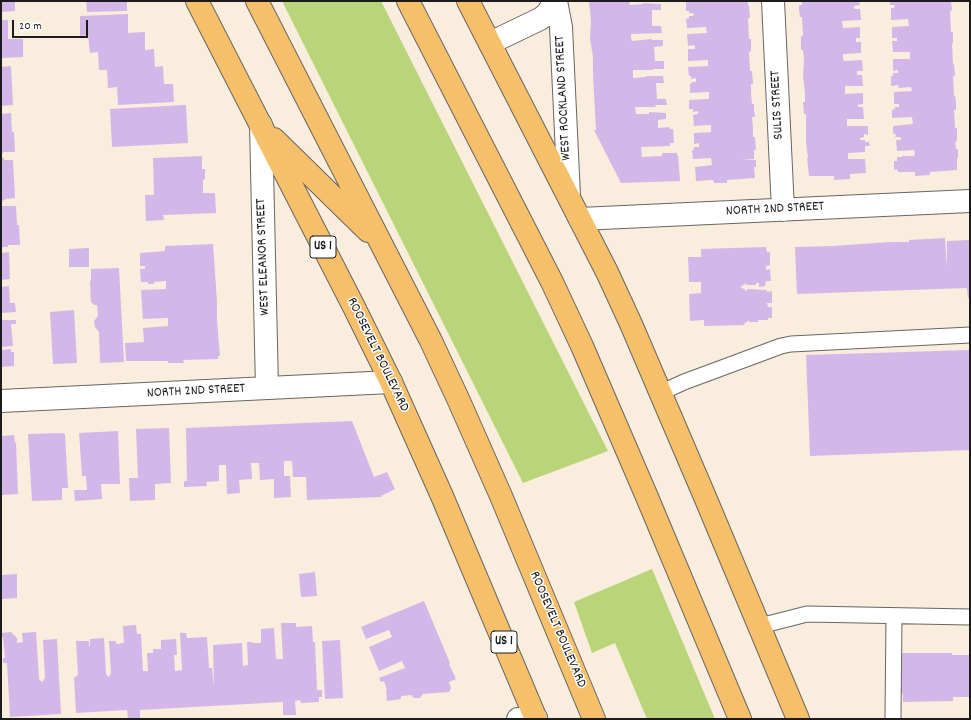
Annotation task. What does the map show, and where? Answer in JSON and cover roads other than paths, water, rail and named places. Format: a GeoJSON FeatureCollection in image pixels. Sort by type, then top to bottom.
{"type":"FeatureCollection","features":[{"type":"Feature","properties":{"kind":"highway","name":"ROOSEVELT BOULEVARD"},"geometry":{"type":"LineString","coordinates":[[197,1],[391,382],[472,566],[530,719]]}},
{"type":"Feature","properties":{"kind":"highway","name":"ROOSEVELT BOULEVARD"},"geometry":{"type":"LineString","coordinates":[[256,1],[432,341],[501,496],[594,719]]}},
{"type":"Feature","properties":{"kind":"highway"},"geometry":{"type":"LineString","coordinates":[[408,1],[552,282],[582,346],[740,719]]}},
{"type":"Feature","properties":{"kind":"highway"},"geometry":{"type":"LineString","coordinates":[[426,1],[440,62]]}},
{"type":"Feature","properties":{"kind":"highway"},"geometry":{"type":"LineString","coordinates":[[468,1],[607,272],[705,497],[798,719]]}},
{"type":"Feature","properties":{"kind":"highway"},"geometry":{"type":"LineString","coordinates":[[261,125],[382,244]]}},
{"type":"Feature","properties":{"kind":"street","name":"WEST ROCKLAND STREET"},"geometry":{"type":"LineString","coordinates":[[490,43],[540,19],[548,13],[553,1]]}},
{"type":"Feature","properties":{"kind":"street","name":"WEST ROCKLAND STREET"},"geometry":{"type":"LineString","coordinates":[[556,1],[561,27],[569,196]]}},
{"type":"Feature","properties":{"kind":"street","name":"SULIS STREET"},"geometry":{"type":"LineString","coordinates":[[773,1],[783,210]]}},
{"type":"Feature","properties":{"kind":"street","name":"WEST ELEANOR STREET"},"geometry":{"type":"LineString","coordinates":[[261,125],[268,388]]}},
{"type":"Feature","properties":{"kind":"street","name":"NORTH 2ND STREET"},"geometry":{"type":"LineString","coordinates":[[580,219],[970,201]]}},
{"type":"Feature","properties":{"kind":"street","name":"NORTH 2ND STREET"},"geometry":{"type":"LineString","coordinates":[[1,401],[391,382]]}},
{"type":"Feature","properties":{"kind":"lane"},"geometry":{"type":"LineString","coordinates":[[660,393],[684,382],[781,346],[791,344],[970,335]]}},
{"type":"Feature","properties":{"kind":"lane"},"geometry":{"type":"LineString","coordinates":[[760,626],[807,614],[970,617]]}},
{"type":"Feature","properties":{"kind":"lane"},"geometry":{"type":"LineString","coordinates":[[893,719],[894,616]]}}]}
